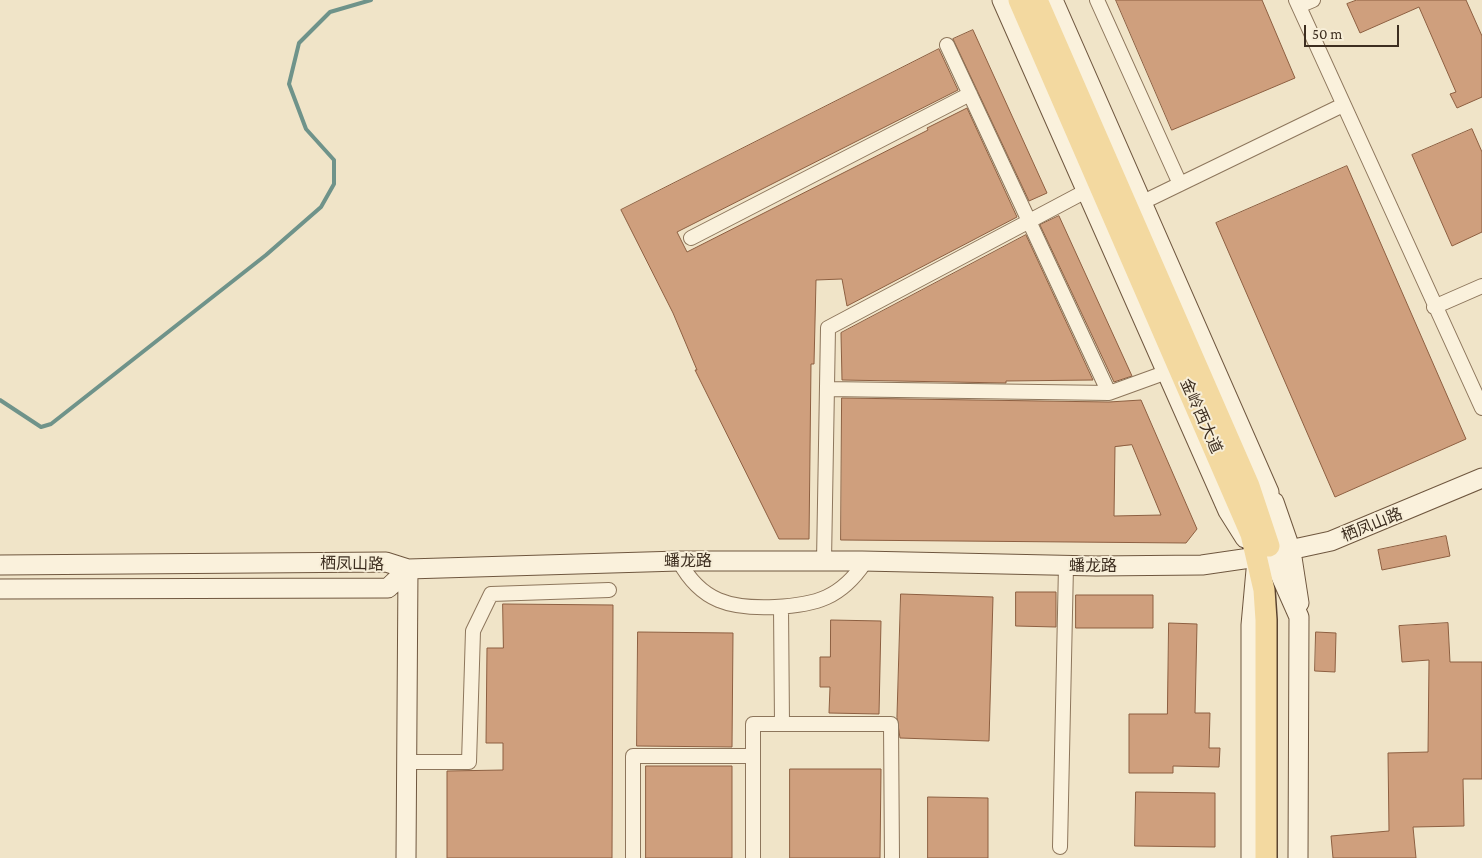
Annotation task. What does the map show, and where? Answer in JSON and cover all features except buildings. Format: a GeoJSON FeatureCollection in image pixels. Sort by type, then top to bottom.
{"type":"FeatureCollection","features":[{"type":"Feature","properties":{"kind":"main road","name":"金岭西大道"},"geometry":{"type":"LineString","coordinates":[[1019,0],[1235,492],[1251,534],[1266,555],[1278,591],[1281,619],[1280,858]]}},
{"type":"Feature","properties":{"kind":"main road","name":"金岭西大道"},"geometry":{"type":"LineString","coordinates":[[1037,0],[1249,486],[1265,530],[1266,858]]}},
{"type":"Feature","properties":{"kind":"street"},"geometry":{"type":"LineString","coordinates":[[1002,0],[1228,511],[1266,555],[1299,617],[1298,858]]}},
{"type":"Feature","properties":{"kind":"street"},"geometry":{"type":"LineString","coordinates":[[1052,0],[1269,492],[1266,555],[1251,625],[1251,858]]}},
{"type":"Feature","properties":{"kind":"street"},"geometry":{"type":"LineString","coordinates":[[1097,0],[1180,184]]}},
{"type":"Feature","properties":{"kind":"street"},"geometry":{"type":"LineString","coordinates":[[1313,0],[1298,3],[1434,307],[1482,408]]}},
{"type":"Feature","properties":{"kind":"street"},"geometry":{"type":"LineString","coordinates":[[947,45],[1109,393]]}},
{"type":"Feature","properties":{"kind":"street"},"geometry":{"type":"LineString","coordinates":[[691,238],[970,94]]}},
{"type":"Feature","properties":{"kind":"street"},"geometry":{"type":"LineString","coordinates":[[1141,203],[1343,106]]}},
{"type":"Feature","properties":{"kind":"street"},"geometry":{"type":"LineString","coordinates":[[824,561],[828,328],[1086,191]]}},
{"type":"Feature","properties":{"kind":"street"},"geometry":{"type":"LineString","coordinates":[[1434,307],[1482,286]]}},
{"type":"Feature","properties":{"kind":"street"},"geometry":{"type":"LineString","coordinates":[[827,389],[1109,393],[1167,372]]}},
{"type":"Feature","properties":{"kind":"street","name":"栖凤山路"},"geometry":{"type":"LineString","coordinates":[[1266,555],[1331,541],[1482,478]]}},
{"type":"Feature","properties":{"kind":"street","name":"蟠龙路"},"geometry":{"type":"LineString","coordinates":[[408,569],[679,561],[824,561],[1066,566],[1202,565],[1266,555]]}},
{"type":"Feature","properties":{"kind":"street"},"geometry":{"type":"LineString","coordinates":[[679,561],[699,588],[717,600],[750,608],[805,605],[828,597],[849,582],[865,562]]}},
{"type":"Feature","properties":{"kind":"street","name":"栖凤山路"},"geometry":{"type":"LineString","coordinates":[[0,564],[386,562],[408,569],[388,588],[0,589]]}},
{"type":"Feature","properties":{"kind":"street"},"geometry":{"type":"LineString","coordinates":[[1060,847],[1066,566]]}},
{"type":"Feature","properties":{"kind":"street"},"geometry":{"type":"LineString","coordinates":[[406,858],[408,569]]}},
{"type":"Feature","properties":{"kind":"street"},"geometry":{"type":"LineString","coordinates":[[407,762],[469,762],[473,631],[491,594],[609,590]]}},
{"type":"Feature","properties":{"kind":"street"},"geometry":{"type":"LineString","coordinates":[[781,607],[782,724]]}},
{"type":"Feature","properties":{"kind":"street"},"geometry":{"type":"LineString","coordinates":[[753,858],[752,724],[891,724],[892,858]]}},
{"type":"Feature","properties":{"kind":"street"},"geometry":{"type":"LineString","coordinates":[[633,858],[633,756],[752,756]]}},
{"type":"Feature","properties":{"kind":"waterway"},"geometry":{"type":"LineString","coordinates":[[0,400],[41,427],[51,424],[266,255],[321,207],[334,184],[334,160],[306,129],[289,84],[299,43],[330,12],[371,0]]}}]}
